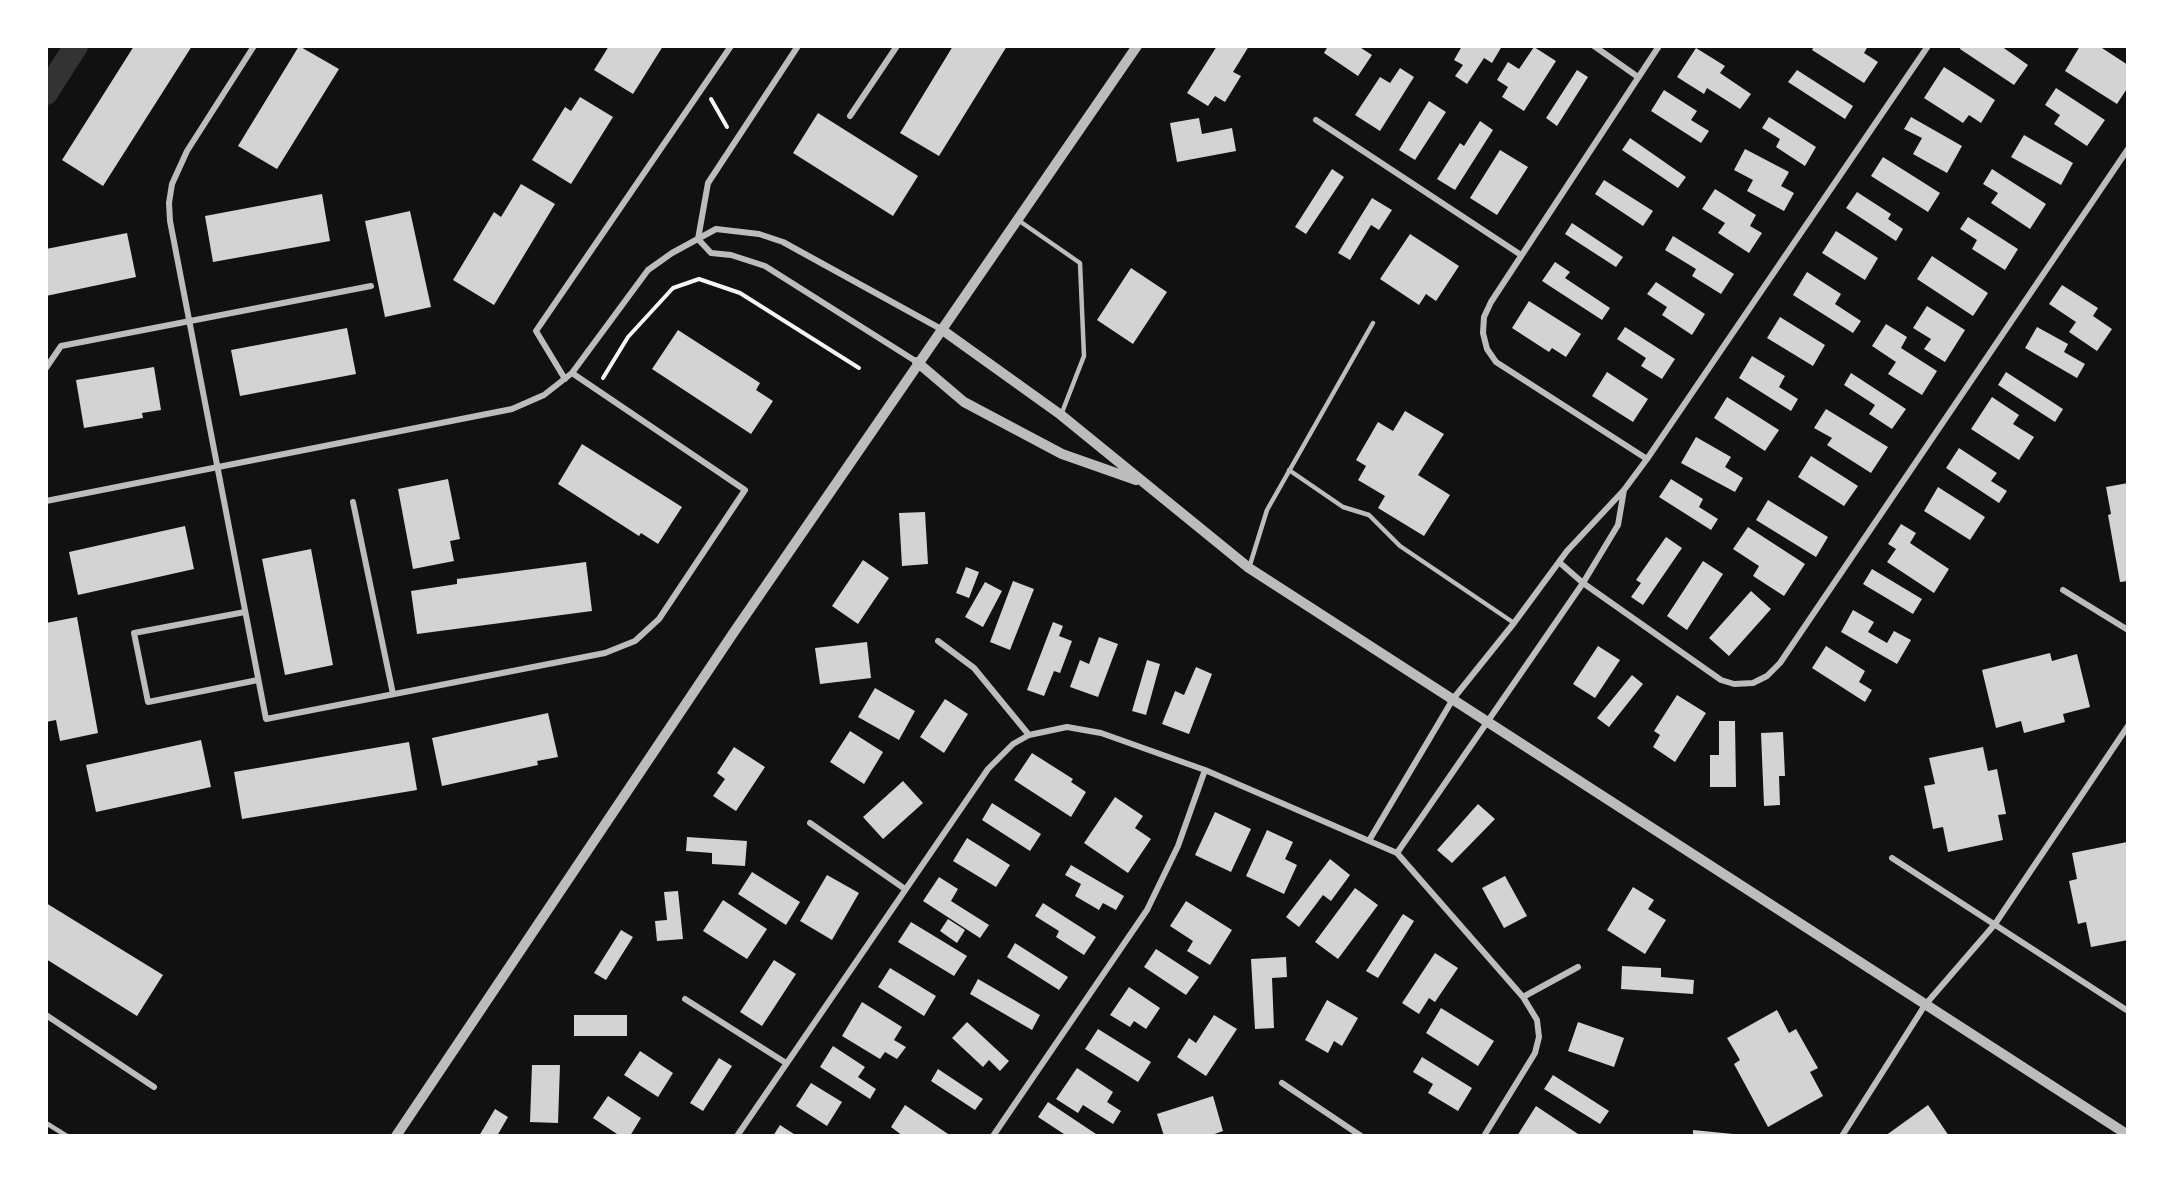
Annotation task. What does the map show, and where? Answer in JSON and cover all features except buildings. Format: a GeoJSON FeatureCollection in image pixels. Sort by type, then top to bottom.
{"type":"FeatureCollection","features":[{"type":"Feature","properties":{"kind":"street"},"geometry":{"type":"LineString","coordinates":[[254,46],[187,151],[172,184],[170,221],[266,719],[605,653],[635,641],[659,619],[745,490],[572,373]]}},
{"type":"Feature","properties":{"kind":"street"},"geometry":{"type":"LineString","coordinates":[[565,379],[536,331],[731,46]]}},
{"type":"Feature","properties":{"kind":"street"},"geometry":{"type":"LineString","coordinates":[[698,239],[708,183],[734,140],[798,46]]}},
{"type":"Feature","properties":{"kind":"street"},"geometry":{"type":"LineString","coordinates":[[850,116],[897,46]]}},
{"type":"Feature","properties":{"kind":"street"},"geometry":{"type":"LineString","coordinates":[[396,1136],[918,362],[1137,46]]}},
{"type":"Feature","properties":{"kind":"street"},"geometry":{"type":"LineString","coordinates":[[1594,46],[1638,77]]}},
{"type":"Feature","properties":{"kind":"street"},"geometry":{"type":"LineString","coordinates":[[1647,459],[1496,362],[1487,349],[1483,333],[1484,317],[1491,302],[1659,46]]}},
{"type":"Feature","properties":{"kind":"street"},"geometry":{"type":"LineString","coordinates":[[1370,839],[1453,699],[1559,562],[1624,490],[1647,459],[1928,46]]}},
{"type":"Feature","properties":{"kind":"street"},"geometry":{"type":"LineString","coordinates":[[1316,120],[1521,255]]}},
{"type":"Feature","properties":{"kind":"street"},"geometry":{"type":"LineString","coordinates":[[1559,562],[1583,583],[1721,681],[1734,684],[1753,682],[1767,676],[1780,663],[2127,149]]}},
{"type":"Feature","properties":{"kind":"street"},"geometry":{"type":"LineString","coordinates":[[46,501],[512,409],[544,395],[572,373],[648,270],[716,229],[759,234],[808,253],[941,329],[1061,415],[1249,568],[2127,1135]]}},
{"type":"Feature","properties":{"kind":"street"},"geometry":{"type":"LineString","coordinates":[[698,239],[711,253],[750,260],[791,281],[918,362],[964,402],[1062,454],[1144,483]]}},
{"type":"Feature","properties":{"kind":"street"},"geometry":{"type":"LineString","coordinates":[[46,368],[61,346],[371,286]]}},
{"type":"Feature","properties":{"kind":"street"},"geometry":{"type":"LineString","coordinates":[[1397,853],[1583,583],[1618,525],[1624,490]]}},
{"type":"Feature","properties":{"kind":"street"},"geometry":{"type":"LineString","coordinates":[[353,502],[393,694]]}},
{"type":"Feature","properties":{"kind":"street"},"geometry":{"type":"LineString","coordinates":[[2063,590],[2127,630]]}},
{"type":"Feature","properties":{"kind":"street"},"geometry":{"type":"LineString","coordinates":[[245,612],[134,633],[148,702],[258,680]]}},
{"type":"Feature","properties":{"kind":"street"},"geometry":{"type":"LineString","coordinates":[[938,641],[974,668],[1029,735]]}},
{"type":"Feature","properties":{"kind":"street"},"geometry":{"type":"LineString","coordinates":[[1842,1136],[1925,1005],[1995,924],[2127,726]]}},
{"type":"Feature","properties":{"kind":"street"},"geometry":{"type":"LineString","coordinates":[[737,1136],[988,769],[1012,744],[1029,735],[1050,729],[1084,728],[1205,770],[1370,839],[1397,853],[1523,997],[1537,1020],[1539,1037],[1535,1053],[1484,1136]]}},
{"type":"Feature","properties":{"kind":"street"},"geometry":{"type":"LineString","coordinates":[[993,1136],[1146,910],[1178,846],[1205,770]]}},
{"type":"Feature","properties":{"kind":"street"},"geometry":{"type":"LineString","coordinates":[[810,823],[905,889]]}},
{"type":"Feature","properties":{"kind":"street"},"geometry":{"type":"LineString","coordinates":[[1892,858],[2127,1011]]}},
{"type":"Feature","properties":{"kind":"street"},"geometry":{"type":"LineString","coordinates":[[1523,997],[1578,967]]}},
{"type":"Feature","properties":{"kind":"street"},"geometry":{"type":"LineString","coordinates":[[685,999],[786,1063]]}},
{"type":"Feature","properties":{"kind":"street"},"geometry":{"type":"LineString","coordinates":[[46,1015],[154,1087]]}},
{"type":"Feature","properties":{"kind":"street"},"geometry":{"type":"LineString","coordinates":[[1282,1083],[1361,1136]]}},
{"type":"Feature","properties":{"kind":"lane"},"geometry":{"type":"LineString","coordinates":[[1017,220],[1080,263],[1084,357],[1061,415]]}},
{"type":"Feature","properties":{"kind":"lane"},"geometry":{"type":"LineString","coordinates":[[1249,568],[1267,510],[1372,323]]}},
{"type":"Feature","properties":{"kind":"lane"},"geometry":{"type":"LineString","coordinates":[[1289,470],[1343,507],[1369,515],[1400,546],[1514,623]]}},
{"type":"Feature","properties":{"kind":"lane"},"geometry":{"type":"LineString","coordinates":[[46,1123],[67,1136]]}},
{"type":"Feature","properties":{"kind":"path"},"geometry":{"type":"LineString","coordinates":[[711,99],[734,140]]}},
{"type":"Feature","properties":{"kind":"path"},"geometry":{"type":"LineString","coordinates":[[603,378],[628,337],[673,288],[699,279],[740,293],[859,368]]}},
{"type":"Feature","properties":{"kind":"waterway"},"geometry":{"type":"LineString","coordinates":[[46,93],[76,46]]}}]}
